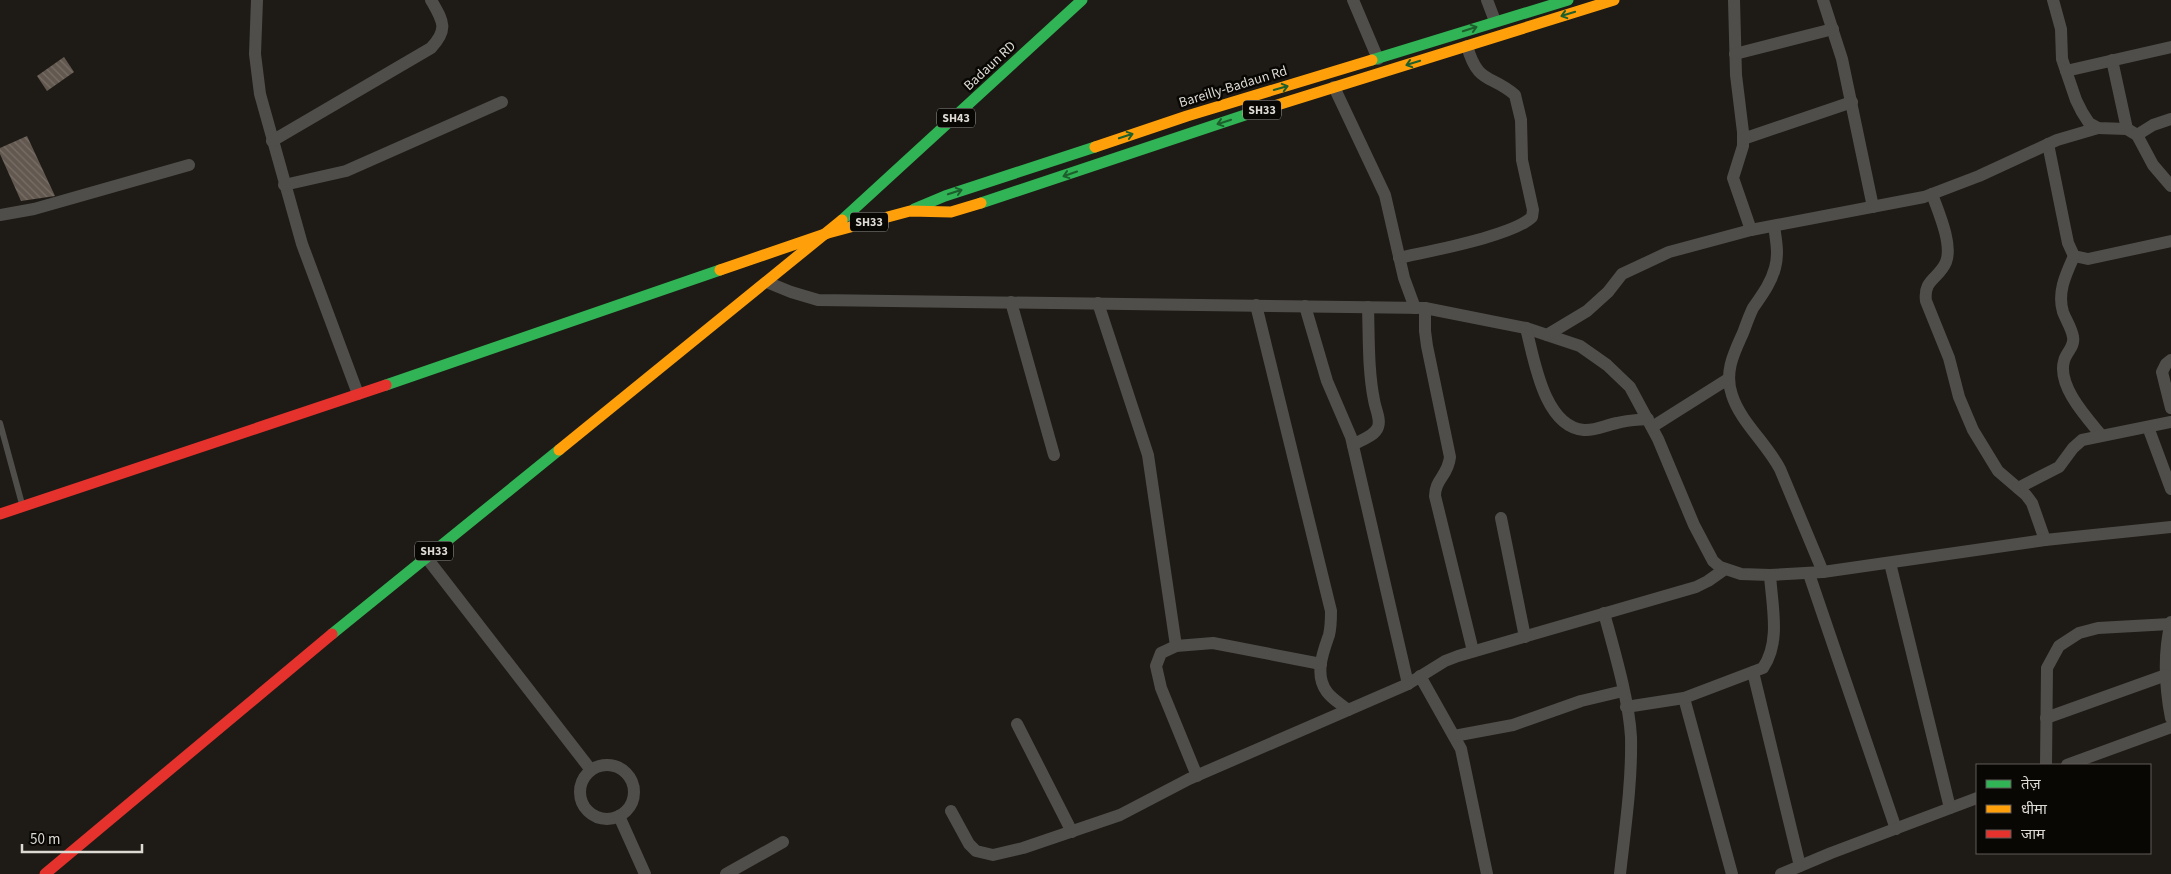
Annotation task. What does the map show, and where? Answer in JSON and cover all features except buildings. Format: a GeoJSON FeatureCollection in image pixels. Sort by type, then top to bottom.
{"type":"FeatureCollection","features":[{"type":"Feature","properties":{"kind":"main road","name":"Badaun RD"},"geometry":{"type":"LineString","coordinates":[[828,233],[1082,0]]}},
{"type":"Feature","properties":{"kind":"main road","name":"Bareilly-Badaun Rd"},"geometry":{"type":"LineString","coordinates":[[910,210],[945,196],[1188,116],[1568,0]]}},
{"type":"Feature","properties":{"kind":"main road","name":"SH33"},"geometry":{"type":"LineString","coordinates":[[0,514],[828,233],[910,210],[951,212],[1334,87],[1614,0]]}},
{"type":"Feature","properties":{"kind":"main road","name":"SH33"},"geometry":{"type":"LineString","coordinates":[[45,874],[123,807],[426,557],[769,283],[828,233]]}},
{"type":"Feature","properties":{"kind":"street"},"geometry":{"type":"LineString","coordinates":[[256,0],[255,71],[272,140],[312,274],[358,394]]}},
{"type":"Feature","properties":{"kind":"street"},"geometry":{"type":"LineString","coordinates":[[272,140],[431,48],[442,37],[443,25],[431,0]]}},
{"type":"Feature","properties":{"kind":"street"},"geometry":{"type":"LineString","coordinates":[[1353,0],[1378,59]]}},
{"type":"Feature","properties":{"kind":"street"},"geometry":{"type":"LineString","coordinates":[[1487,0],[1495,21]]}},
{"type":"Feature","properties":{"kind":"street"},"geometry":{"type":"LineString","coordinates":[[1734,0],[1743,146],[1733,178],[1751,230]]}},
{"type":"Feature","properties":{"kind":"street"},"geometry":{"type":"LineString","coordinates":[[1823,0],[1833,28],[1852,102],[1873,207]]}},
{"type":"Feature","properties":{"kind":"street"},"geometry":{"type":"LineString","coordinates":[[2053,0],[2061,29],[2062,59],[2076,100],[2089,123],[2098,128]]}},
{"type":"Feature","properties":{"kind":"street"},"geometry":{"type":"LineString","coordinates":[[1736,54],[1833,28]]}},
{"type":"Feature","properties":{"kind":"street"},"geometry":{"type":"LineString","coordinates":[[1399,258],[1498,234],[1517,228],[1532,217],[1533,210],[1522,160],[1520,120],[1515,95],[1488,80],[1477,69],[1470,58],[1467,46]]}},
{"type":"Feature","properties":{"kind":"street"},"geometry":{"type":"LineString","coordinates":[[2066,71],[2171,47]]}},
{"type":"Feature","properties":{"kind":"street"},"geometry":{"type":"LineString","coordinates":[[2112,60],[2132,132],[2153,165],[2171,186]]}},
{"type":"Feature","properties":{"kind":"street"},"geometry":{"type":"LineString","coordinates":[[1334,87],[1385,195],[1399,258],[1420,308],[1450,457],[1449,468],[1435,487],[1435,496],[1473,651]]}},
{"type":"Feature","properties":{"kind":"street"},"geometry":{"type":"LineString","coordinates":[[284,185],[346,170],[406,146],[502,102]]}},
{"type":"Feature","properties":{"kind":"street"},"geometry":{"type":"LineString","coordinates":[[1743,139],[1852,102]]}},
{"type":"Feature","properties":{"kind":"street"},"geometry":{"type":"LineString","coordinates":[[1547,335],[1587,312],[1608,292],[1622,274],[1669,252],[1751,230],[1932,194],[1978,176],[2070,135],[2098,128],[2132,132],[2171,119]]}},
{"type":"Feature","properties":{"kind":"street"},"geometry":{"type":"LineString","coordinates":[[2048,144],[2068,242],[2074,256],[2062,288],[2063,310],[2074,338],[2073,346],[2063,363],[2064,373],[2075,402],[2101,435]]}},
{"type":"Feature","properties":{"kind":"street"},"geometry":{"type":"LineString","coordinates":[[0,215],[34,209],[189,165]]}},
{"type":"Feature","properties":{"kind":"street"},"geometry":{"type":"LineString","coordinates":[[1932,194],[1948,249],[1946,261],[1940,272],[1927,284],[1926,301],[1949,358],[1959,397],[1973,430],[1998,471],[2018,488],[2032,504],[2045,540]]}},
{"type":"Feature","properties":{"kind":"street"},"geometry":{"type":"LineString","coordinates":[[1774,226],[1777,250],[1776,267],[1771,282],[1752,311],[1732,357],[1728,379],[1736,406],[1772,453],[1780,469],[1823,572]]}},
{"type":"Feature","properties":{"kind":"street"},"geometry":{"type":"LineString","coordinates":[[2074,256],[2088,259],[2171,241]]}},
{"type":"Feature","properties":{"kind":"street"},"geometry":{"type":"LineString","coordinates":[[769,283],[818,300],[1420,308],[1526,328],[1580,346],[1606,364],[1630,387],[1650,423],[1713,561],[1725,569],[1741,574],[1809,574],[2045,540],[2171,527]]}},
{"type":"Feature","properties":{"kind":"street"},"geometry":{"type":"LineString","coordinates":[[1011,302],[1054,455]]}},
{"type":"Feature","properties":{"kind":"street"},"geometry":{"type":"LineString","coordinates":[[1098,303],[1148,455],[1176,646]]}},
{"type":"Feature","properties":{"kind":"street"},"geometry":{"type":"LineString","coordinates":[[1256,305],[1331,611],[1329,634],[1323,648],[1321,664],[1322,681],[1326,691],[1348,710]]}},
{"type":"Feature","properties":{"kind":"street"},"geometry":{"type":"LineString","coordinates":[[1306,306],[1327,381],[1353,444],[1408,684]]}},
{"type":"Feature","properties":{"kind":"street"},"geometry":{"type":"LineString","coordinates":[[1353,444],[1374,434],[1379,420],[1372,392],[1368,307]]}},
{"type":"Feature","properties":{"kind":"street"},"geometry":{"type":"LineString","coordinates":[[1526,328],[1546,395],[1559,418],[1576,429],[1593,430],[1624,421],[1650,423],[1728,379]]}},
{"type":"Feature","properties":{"kind":"street"},"geometry":{"type":"LineString","coordinates":[[2171,360],[2166,364],[2162,372],[2171,408]]}},
{"type":"Feature","properties":{"kind":"street"},"geometry":{"type":"LineString","coordinates":[[2018,488],[2059,467],[2073,448],[2082,440],[2171,422]]}},
{"type":"Feature","properties":{"kind":"street"},"geometry":{"type":"LineString","coordinates":[[2148,426],[2171,489]]}},
{"type":"Feature","properties":{"kind":"street"},"geometry":{"type":"LineString","coordinates":[[1501,518],[1524,636]]}},
{"type":"Feature","properties":{"kind":"street"},"geometry":{"type":"LineString","coordinates":[[426,557],[591,770]]}},
{"type":"Feature","properties":{"kind":"street"},"geometry":{"type":"LineString","coordinates":[[1890,563],[1950,808]]}},
{"type":"Feature","properties":{"kind":"street"},"geometry":{"type":"LineString","coordinates":[[951,811],[969,844],[976,851],[993,855],[1023,848],[1120,816],[1197,776],[1408,684],[1445,661],[1473,651],[1696,587],[1725,569]]}},
{"type":"Feature","properties":{"kind":"street"},"geometry":{"type":"LineString","coordinates":[[1809,574],[1896,829]]}},
{"type":"Feature","properties":{"kind":"street"},"geometry":{"type":"LineString","coordinates":[[1626,707],[1684,698],[1763,668],[1772,650],[1774,636],[1770,575]]}},
{"type":"Feature","properties":{"kind":"street"},"geometry":{"type":"LineString","coordinates":[[1604,613],[1623,691],[1631,736],[1630,774],[1620,874]]}},
{"type":"Feature","properties":{"kind":"street"},"geometry":{"type":"LineString","coordinates":[[2046,764],[2046,668],[2059,646],[2079,633],[2098,628],[2171,623],[2166,688],[2171,718]]}},
{"type":"Feature","properties":{"kind":"street"},"geometry":{"type":"LineString","coordinates":[[1197,776],[1168,710],[1156,666],[1161,653],[1176,646],[1213,644],[1321,664]]}},
{"type":"Feature","properties":{"kind":"street"},"geometry":{"type":"LineString","coordinates":[[1753,672],[1800,866]]}},
{"type":"Feature","properties":{"kind":"street"},"geometry":{"type":"LineString","coordinates":[[2046,718],[2166,675]]}},
{"type":"Feature","properties":{"kind":"street"},"geometry":{"type":"LineString","coordinates":[[1420,676],[1454,736],[1464,760],[1487,874]]}},
{"type":"Feature","properties":{"kind":"street"},"geometry":{"type":"LineString","coordinates":[[1454,736],[1513,725],[1580,701],[1623,691]]}},
{"type":"Feature","properties":{"kind":"street"},"geometry":{"type":"LineString","coordinates":[[1684,698],[1732,874]]}},
{"type":"Feature","properties":{"kind":"street"},"geometry":{"type":"LineString","coordinates":[[1017,724],[1072,832]]}},
{"type":"Feature","properties":{"kind":"street"},"geometry":{"type":"LineString","coordinates":[[2070,764],[2171,727]]}},
{"type":"Feature","properties":{"kind":"street"},"geometry":{"type":"LineString","coordinates":[[600,765],[609,765],[625,772],[631,779],[634,796],[626,811],[619,816],[602,819],[593,816],[581,802],[579,792],[585,775],[600,765]]}},
{"type":"Feature","properties":{"kind":"street"},"geometry":{"type":"LineString","coordinates":[[1781,874],[1976,798]]}},
{"type":"Feature","properties":{"kind":"street"},"geometry":{"type":"LineString","coordinates":[[619,816],[641,872]]}},
{"type":"Feature","properties":{"kind":"street"},"geometry":{"type":"LineString","coordinates":[[726,874],[783,842]]}},
{"type":"Feature","properties":{"kind":"lane"},"geometry":{"type":"LineString","coordinates":[[0,423],[23,507]]}},
{"type":"Feature","properties":{"kind":"traffic: fast"},"geometry":{"type":"LineString","coordinates":[[842,220],[1082,0]]}},
{"type":"Feature","properties":{"kind":"traffic: fast"},"geometry":{"type":"LineString","coordinates":[[1372,60],[1568,0]]}},
{"type":"Feature","properties":{"kind":"traffic: fast"},"geometry":{"type":"LineString","coordinates":[[981,203],[1248,114]]}},
{"type":"Feature","properties":{"kind":"traffic: fast"},"geometry":{"type":"LineString","coordinates":[[914,209],[945,196],[1095,147]]}},
{"type":"Feature","properties":{"kind":"traffic: fast"},"geometry":{"type":"LineString","coordinates":[[386,385],[720,270]]}},
{"type":"Feature","properties":{"kind":"traffic: fast"},"geometry":{"type":"LineString","coordinates":[[332,634],[559,450]]}},
{"type":"Feature","properties":{"kind":"traffic: slow"},"geometry":{"type":"LineString","coordinates":[[1248,114],[1614,0]]}},
{"type":"Feature","properties":{"kind":"traffic: slow"},"geometry":{"type":"LineString","coordinates":[[1095,147],[1187,116],[1372,60]]}},
{"type":"Feature","properties":{"kind":"traffic: slow"},"geometry":{"type":"LineString","coordinates":[[720,270],[828,233],[910,211],[951,212],[981,203]]}},
{"type":"Feature","properties":{"kind":"traffic: slow"},"geometry":{"type":"LineString","coordinates":[[559,450],[842,220]]}},
{"type":"Feature","properties":{"kind":"traffic: jam"},"geometry":{"type":"LineString","coordinates":[[0,514],[386,385]]}},
{"type":"Feature","properties":{"kind":"traffic: jam"},"geometry":{"type":"LineString","coordinates":[[45,874],[332,634]]}}]}
